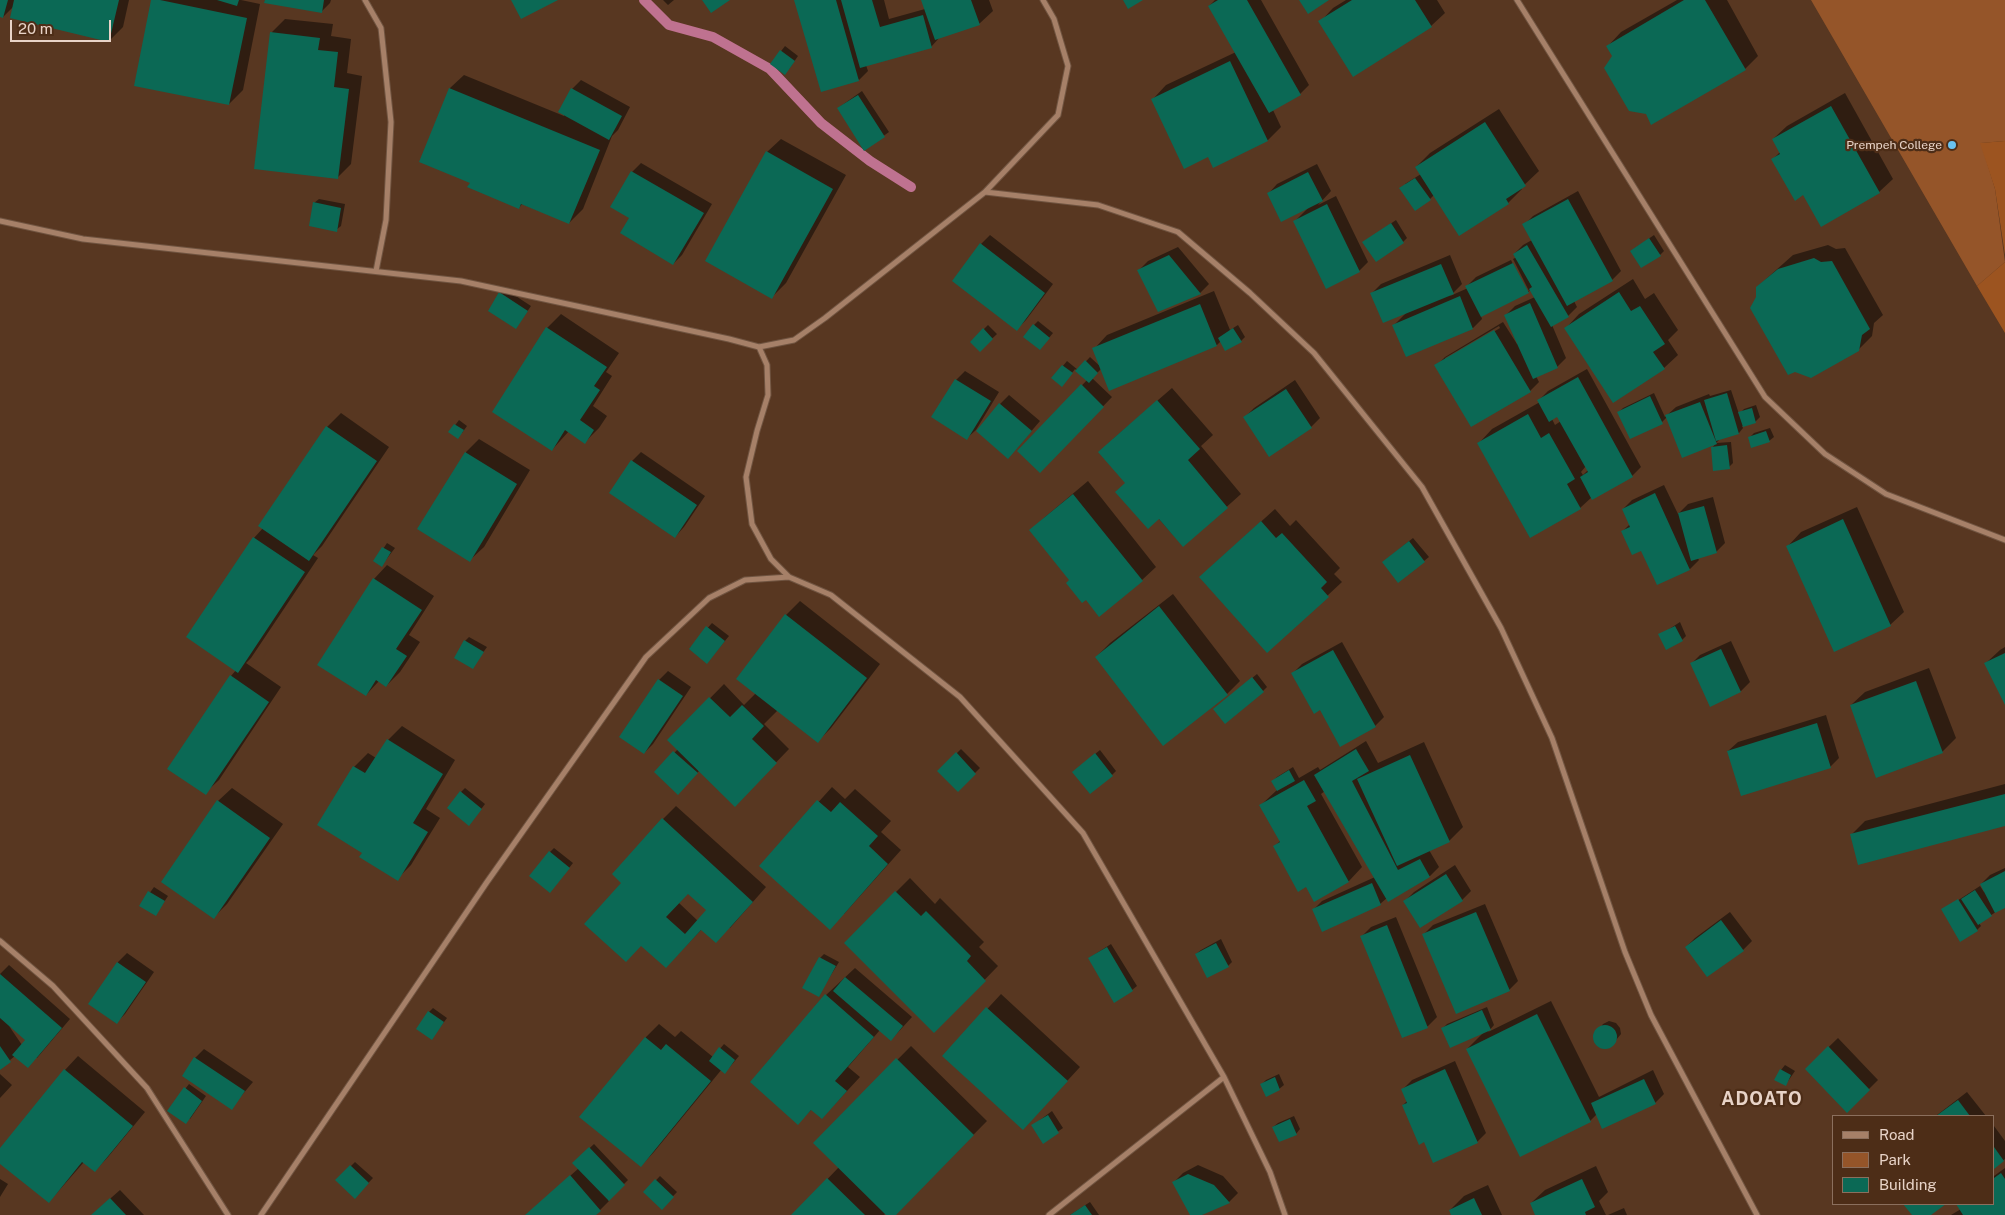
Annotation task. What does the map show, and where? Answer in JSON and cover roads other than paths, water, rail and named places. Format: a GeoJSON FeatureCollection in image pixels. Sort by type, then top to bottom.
{"type":"FeatureCollection","features":[{"type":"Feature","properties":{"kind":"street"},"geometry":{"type":"LineString","coordinates":[[365,0],[380,28],[391,122],[386,220],[376,272]]}},
{"type":"Feature","properties":{"kind":"street"},"geometry":{"type":"LineString","coordinates":[[0,221],[83,239],[461,281],[729,339],[758,347],[794,340],[825,318],[985,192],[1058,115],[1068,66],[1054,19],[1043,0]]}},
{"type":"Feature","properties":{"kind":"street"},"geometry":{"type":"LineString","coordinates":[[1517,0],[1765,397],[1825,454],[1886,494],[2005,540]]}},
{"type":"Feature","properties":{"kind":"street"},"geometry":{"type":"LineString","coordinates":[[985,192],[1098,205],[1178,232],[1250,293],[1314,352],[1422,487],[1502,628],[1552,738],[1625,952],[1651,1015],[1756,1215]]}},
{"type":"Feature","properties":{"kind":"street"},"geometry":{"type":"LineString","coordinates":[[758,347],[767,365],[768,394],[746,477],[752,524],[771,559],[789,577],[831,595],[960,697],[1083,833],[1224,1077],[1270,1172],[1285,1215]]}},
{"type":"Feature","properties":{"kind":"street"},"geometry":{"type":"LineString","coordinates":[[261,1215],[486,882],[646,657],[709,598],[745,580],[789,577]]}},
{"type":"Feature","properties":{"kind":"street"},"geometry":{"type":"LineString","coordinates":[[0,940],[52,986],[148,1088],[228,1215]]}},
{"type":"Feature","properties":{"kind":"street"},"geometry":{"type":"LineString","coordinates":[[1049,1215],[1224,1077]]}},
{"type":"Feature","properties":{"kind":"waterway"},"geometry":{"type":"LineString","coordinates":[[644,0],[669,25],[713,37],[770,69],[821,123],[870,161],[911,187]]}},
{"type":"Feature","properties":{"kind":"place","name":"Prempeh College"},"geometry":{"type":"Point","coordinates":[1952,145]}},
{"type":"Feature","properties":{"kind":"district","name":"ADOATO"},"geometry":{"type":"Point","coordinates":[1762,1099]}}]}
